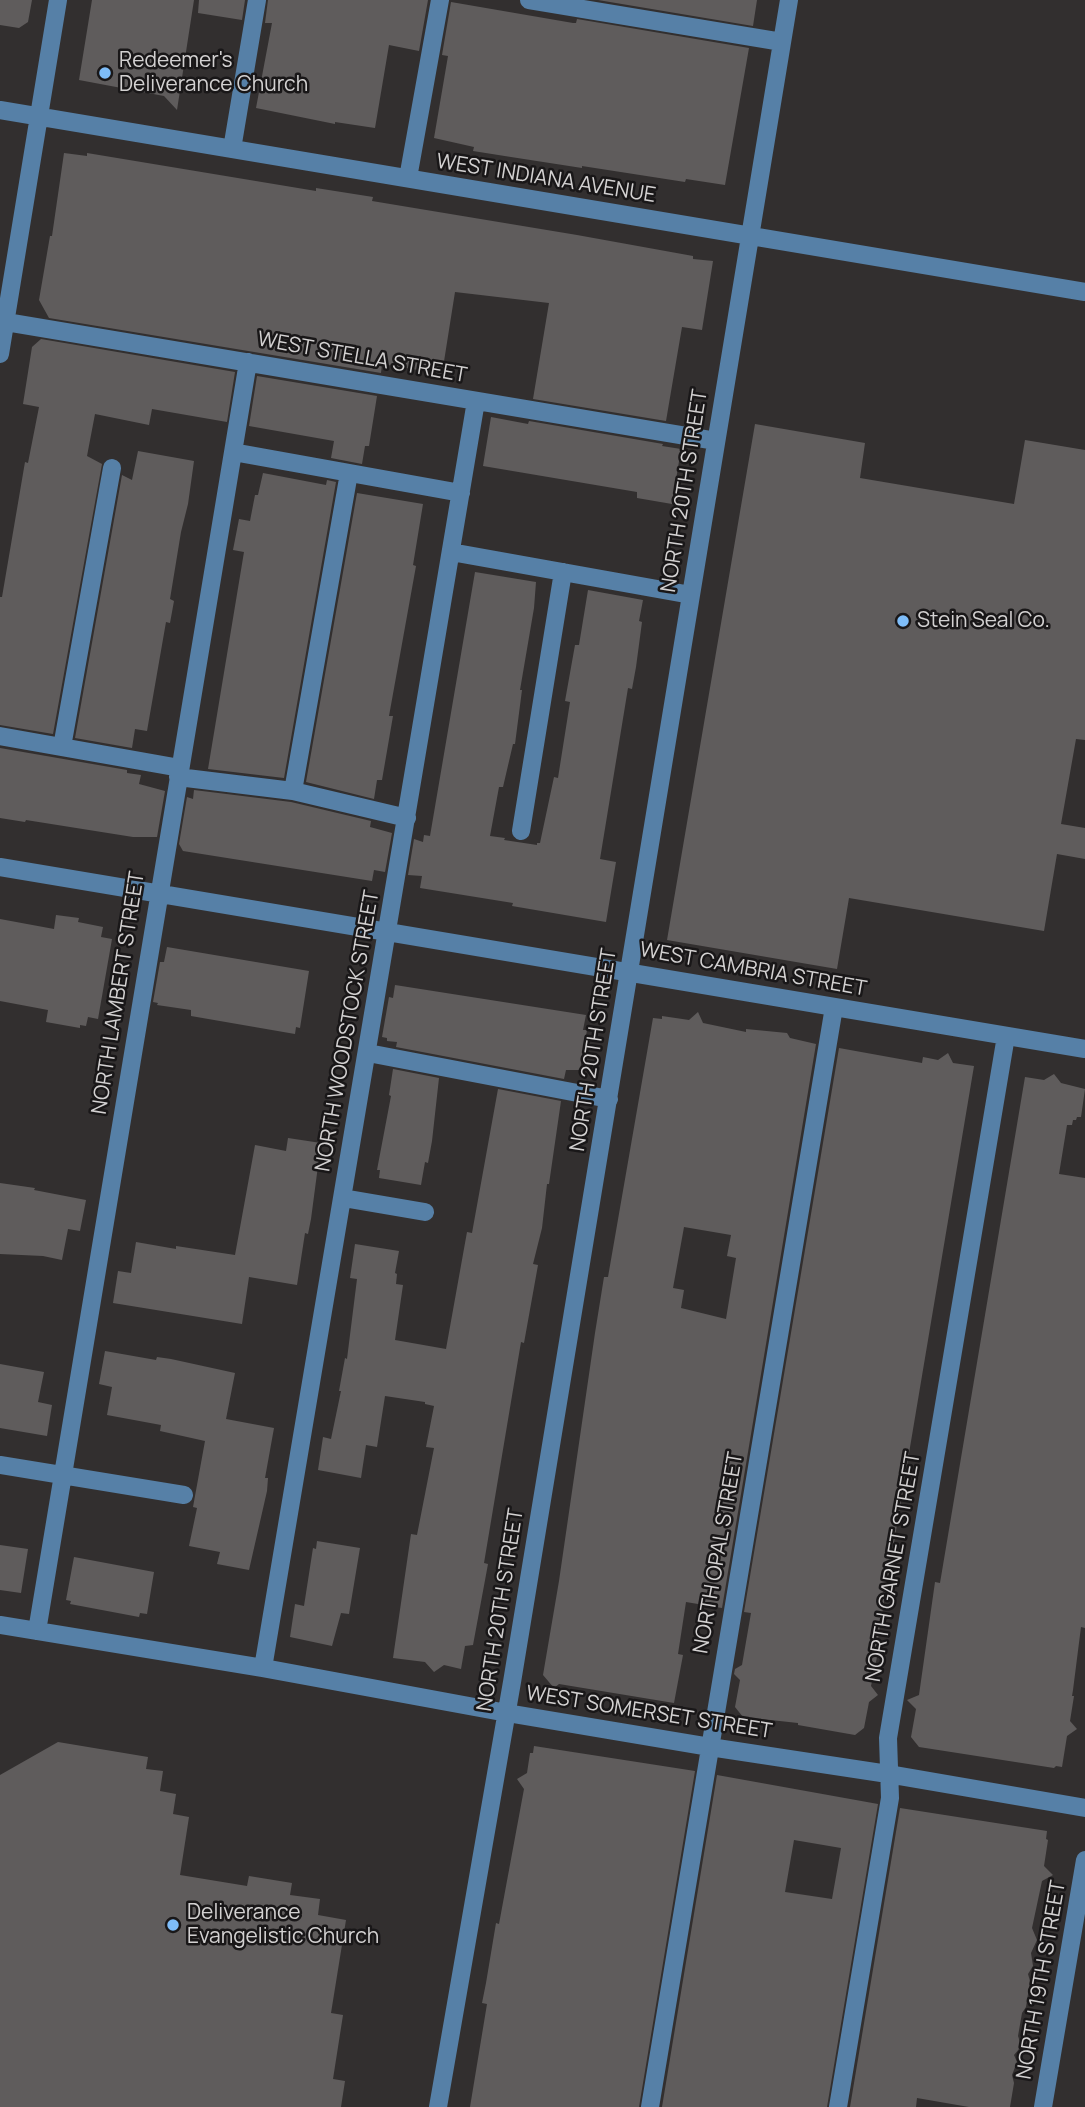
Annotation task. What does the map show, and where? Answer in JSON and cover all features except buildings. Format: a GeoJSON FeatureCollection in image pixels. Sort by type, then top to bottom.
{"type":"FeatureCollection","features":[{"type":"Feature","properties":{"kind":"street"},"geometry":{"type":"LineString","coordinates":[[0,354],[3,322],[58,0]]}},
{"type":"Feature","properties":{"kind":"street"},"geometry":{"type":"LineString","coordinates":[[232,149],[257,0]]}},
{"type":"Feature","properties":{"kind":"street"},"geometry":{"type":"LineString","coordinates":[[408,178],[440,0]]}},
{"type":"Feature","properties":{"kind":"street"},"geometry":{"type":"LineString","coordinates":[[529,0],[782,43]]}},
{"type":"Feature","properties":{"kind":"street","name":"NORTH 20TH STREET"},"geometry":{"type":"LineString","coordinates":[[438,2107],[507,1713],[789,0]]}},
{"type":"Feature","properties":{"kind":"street","name":"WEST INDIANA AVENUE"},"geometry":{"type":"LineString","coordinates":[[0,110],[1085,292]]}},
{"type":"Feature","properties":{"kind":"street","name":"WEST STELLA STREET"},"geometry":{"type":"LineString","coordinates":[[3,322],[716,441]]}},
{"type":"Feature","properties":{"kind":"street","name":"NORTH LAMBERT STREET"},"geometry":{"type":"LineString","coordinates":[[37,1632],[248,362]]}},
{"type":"Feature","properties":{"kind":"street","name":"NORTH WOODSTOCK STREET"},"geometry":{"type":"LineString","coordinates":[[263,1668],[476,401]]}},
{"type":"Feature","properties":{"kind":"street"},"geometry":{"type":"LineString","coordinates":[[233,452],[461,493]]}},
{"type":"Feature","properties":{"kind":"street"},"geometry":{"type":"LineString","coordinates":[[62,747],[112,468]]}},
{"type":"Feature","properties":{"kind":"street"},"geometry":{"type":"LineString","coordinates":[[293,791],[349,473]]}},
{"type":"Feature","properties":{"kind":"street"},"geometry":{"type":"LineString","coordinates":[[451,552],[691,595]]}},
{"type":"Feature","properties":{"kind":"street"},"geometry":{"type":"LineString","coordinates":[[521,831],[563,572]]}},
{"type":"Feature","properties":{"kind":"street"},"geometry":{"type":"LineString","coordinates":[[0,736],[179,772],[293,791],[407,817]]}},
{"type":"Feature","properties":{"kind":"street","name":"WEST CAMBRIA STREET"},"geometry":{"type":"LineString","coordinates":[[0,867],[1085,1049]]}},
{"type":"Feature","properties":{"kind":"street","name":"NORTH OPAL STREET"},"geometry":{"type":"LineString","coordinates":[[650,2107],[834,1007]]}},
{"type":"Feature","properties":{"kind":"street","name":"NORTH GARNET STREET"},"geometry":{"type":"LineString","coordinates":[[838,2107],[890,1798],[888,1738],[1006,1036]]}},
{"type":"Feature","properties":{"kind":"street"},"geometry":{"type":"LineString","coordinates":[[368,1052],[609,1099]]}},
{"type":"Feature","properties":{"kind":"street"},"geometry":{"type":"LineString","coordinates":[[343,1198],[425,1212]]}},
{"type":"Feature","properties":{"kind":"street"},"geometry":{"type":"LineString","coordinates":[[0,1465],[184,1495]]}},
{"type":"Feature","properties":{"kind":"street","name":"WEST SOMERSET STREET"},"geometry":{"type":"LineString","coordinates":[[0,1625],[263,1668],[507,1713],[1085,1808]]}},
{"type":"Feature","properties":{"kind":"street","name":"NORTH 19TH STREET"},"geometry":{"type":"LineString","coordinates":[[1043,2107],[1085,1860]]}},
{"type":"Feature","properties":{"kind":"place","name":"Redeemer's Deliverance Church"},"geometry":{"type":"Point","coordinates":[105,73]}},
{"type":"Feature","properties":{"kind":"place","name":"Stein Seal Co."},"geometry":{"type":"Point","coordinates":[903,621]}},
{"type":"Feature","properties":{"kind":"place","name":"Deliverance Evangelistic Church"},"geometry":{"type":"Point","coordinates":[173,1925]}}]}
